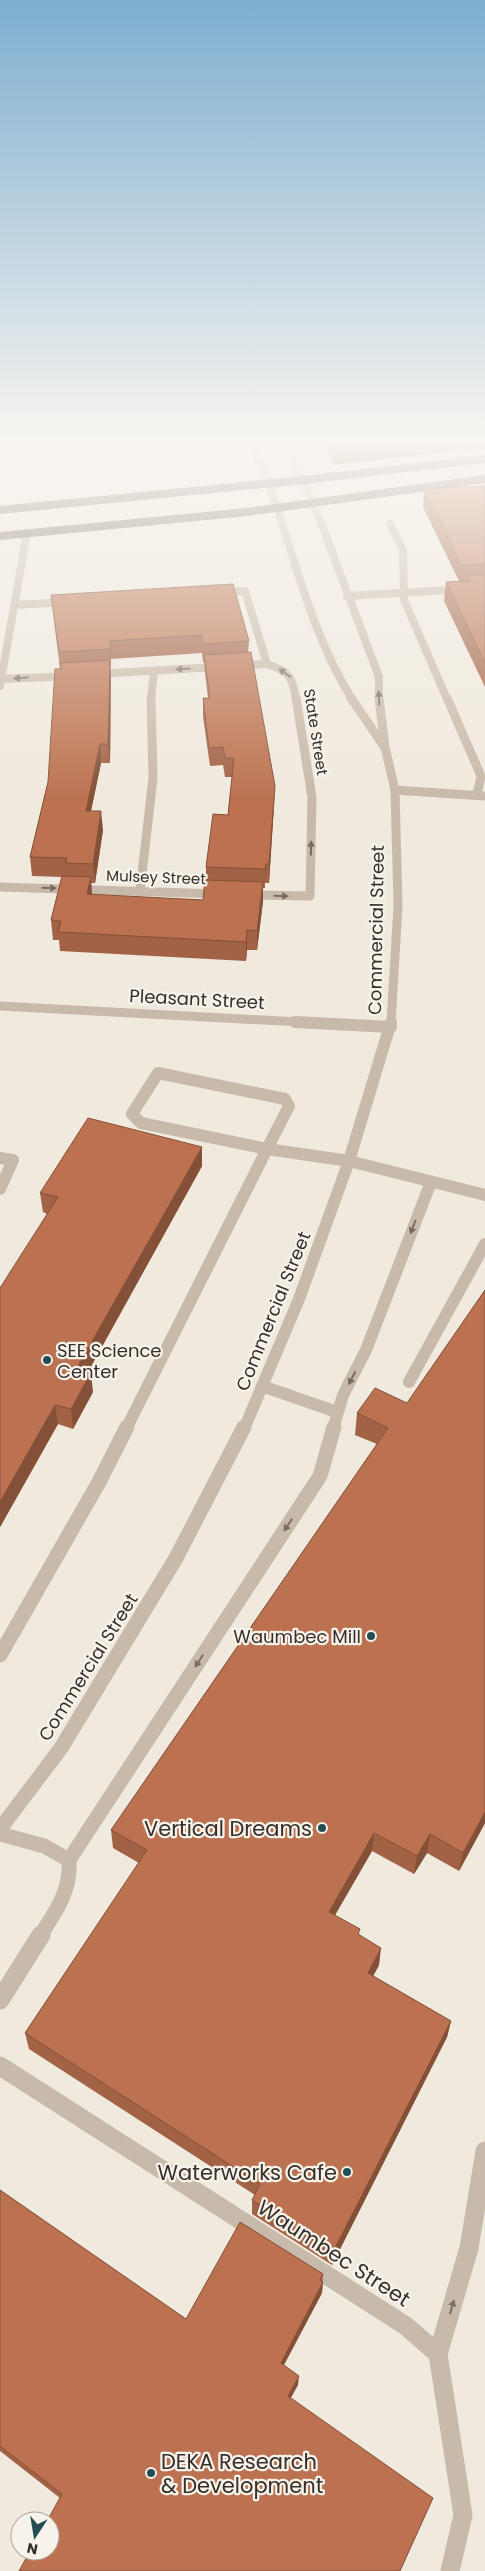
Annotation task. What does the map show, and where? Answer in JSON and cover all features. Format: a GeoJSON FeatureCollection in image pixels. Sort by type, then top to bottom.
{"type":"FeatureCollection","features":[{"type":"Feature","properties":{"kind":"street"},"geometry":{"type":"LineString","coordinates":[[22,560],[1,683],[266,664],[245,591],[207,593]]}},
{"type":"Feature","properties":{"kind":"street","name":"Commercial Street"},"geometry":{"type":"LineString","coordinates":[[293,560],[326,651],[344,687],[385,747]]}},
{"type":"Feature","properties":{"kind":"street","name":"Commercial Street"},"geometry":{"type":"LineString","coordinates":[[0,1829],[60,1748],[176,1558],[246,1424],[298,1299],[349,1161],[392,1027],[398,906],[395,790],[385,747],[379,699],[379,677],[334,560]]}},
{"type":"Feature","properties":{"kind":"street"},"geometry":{"type":"LineString","coordinates":[[395,790],[481,795],[480,776],[404,600],[403,560]]}},
{"type":"Feature","properties":{"kind":"street"},"geometry":{"type":"LineString","coordinates":[[348,596],[485,588]]}},
{"type":"Feature","properties":{"kind":"street"},"geometry":{"type":"LineString","coordinates":[[14,605],[75,602]]}},
{"type":"Feature","properties":{"kind":"street","name":"State Street"},"geometry":{"type":"LineString","coordinates":[[266,664],[284,670],[293,680],[312,797],[310,896]]}},
{"type":"Feature","properties":{"kind":"street"},"geometry":{"type":"LineString","coordinates":[[140,891],[153,778],[151,696],[154,671]]}},
{"type":"Feature","properties":{"kind":"street","name":"Mulsey Street"},"geometry":{"type":"LineString","coordinates":[[0,887],[310,896]]}},
{"type":"Feature","properties":{"kind":"street","name":"Pleasant Street"},"geometry":{"type":"LineString","coordinates":[[0,1006],[392,1027]]}},
{"type":"Feature","properties":{"kind":"street"},"geometry":{"type":"LineString","coordinates":[[0,1655],[100,1482],[267,1149],[289,1106],[285,1099],[158,1073],[132,1114],[141,1123],[267,1149],[349,1161],[485,1195]]}},
{"type":"Feature","properties":{"kind":"street"},"geometry":{"type":"LineString","coordinates":[[0,1158],[13,1160],[0,1189]]}},
{"type":"Feature","properties":{"kind":"street"},"geometry":{"type":"LineString","coordinates":[[0,2000],[62,1902],[70,1878],[69,1860],[320,1476],[328,1454],[337,1412],[366,1350],[431,1182]]}},
{"type":"Feature","properties":{"kind":"street"},"geometry":{"type":"LineString","coordinates":[[409,1382],[485,1244]]}},
{"type":"Feature","properties":{"kind":"street"},"geometry":{"type":"LineString","coordinates":[[262,1386],[337,1412]]}},
{"type":"Feature","properties":{"kind":"street"},"geometry":{"type":"LineString","coordinates":[[0,1834],[44,1846],[69,1860]]}},
{"type":"Feature","properties":{"kind":"street","name":"Waumbec Street"},"geometry":{"type":"LineString","coordinates":[[0,2066],[406,2326],[438,2354]]}},
{"type":"Feature","properties":{"kind":"street"},"geometry":{"type":"LineString","coordinates":[[450,2571],[463,2515],[438,2354],[469,2248],[485,2151]]}},
{"type":"Feature","properties":{"kind":"building"},"geometry":{"type":"Polygon","coordinates":[[[459,560],[485,560],[485,564],[462,565],[459,560]]]}},
{"type":"Feature","properties":{"kind":"building"},"geometry":{"type":"Polygon","coordinates":[[[485,575],[485,663],[446,582],[470,581],[467,576],[485,575]]]}},
{"type":"Feature","properties":{"kind":"building"},"geometry":{"type":"Polygon","coordinates":[[[233,584],[249,641],[203,644],[201,635],[110,641],[110,649],[59,652],[51,595],[233,584]]]}},
{"type":"Feature","properties":{"kind":"building"},"geometry":{"type":"Polygon","coordinates":[[[251,652],[275,786],[269,864],[266,864],[265,869],[206,867],[213,814],[228,815],[234,758],[225,758],[223,747],[209,748],[203,698],[210,698],[204,655],[251,652]]]}},
{"type":"Feature","properties":{"kind":"building"},"geometry":{"type":"Polygon","coordinates":[[[110,660],[108,744],[100,744],[86,811],[101,811],[93,864],[66,863],[67,858],[30,857],[48,782],[55,669],[61,669],[60,663],[110,660]]]}},
{"type":"Feature","properties":{"kind":"building"},"geometry":{"type":"Polygon","coordinates":[[[62,876],[91,877],[87,894],[203,900],[205,880],[263,882],[257,931],[247,930],[246,942],[58,932],[61,921],[51,920],[62,876]]]}},
{"type":"Feature","properties":{"kind":"building","name":"SEE Science Center"},"geometry":{"type":"Polygon","coordinates":[[[88,1118],[202,1147],[77,1368],[91,1373],[71,1409],[55,1405],[0,1502],[0,1288],[58,1197],[40,1193],[88,1118]]]}},
{"type":"Feature","properties":{"kind":"building","name":"Waumbec Mill"},"geometry":{"type":"Polygon","coordinates":[[[485,1290],[485,1812],[463,1853],[430,1834],[417,1856],[374,1833],[329,1912],[360,1929],[358,1934],[381,1948],[368,1973],[451,2021],[333,2252],[252,2200],[260,2184],[25,2033],[147,1850],[111,1830],[388,1428],[357,1413],[375,1388],[407,1403],[485,1290]]]}},
{"type":"Feature","properties":{"kind":"building"},"geometry":{"type":"Polygon","coordinates":[[[0,2190],[186,2319],[240,2222],[323,2274],[320,2280],[323,2282],[281,2363],[299,2376],[288,2396],[433,2498],[400,2571],[19,2571],[24,2561],[60,2561],[60,2511],[53,2511],[62,2494],[0,2446],[0,2190]]]}},
{"type":"Feature","properties":{"kind":"place","name":"SEE Science Center"},"geometry":{"type":"Point","coordinates":[47,1360]}},
{"type":"Feature","properties":{"kind":"place","name":"Waumbec Mill"},"geometry":{"type":"Point","coordinates":[371,1636]}},
{"type":"Feature","properties":{"kind":"place","name":"Vertical Dreams"},"geometry":{"type":"Point","coordinates":[322,1828]}},
{"type":"Feature","properties":{"kind":"place","name":"Waterworks Cafe"},"geometry":{"type":"Point","coordinates":[347,2172]}},
{"type":"Feature","properties":{"kind":"place","name":"DEKA Research & Development"},"geometry":{"type":"Point","coordinates":[151,2473]}}]}
